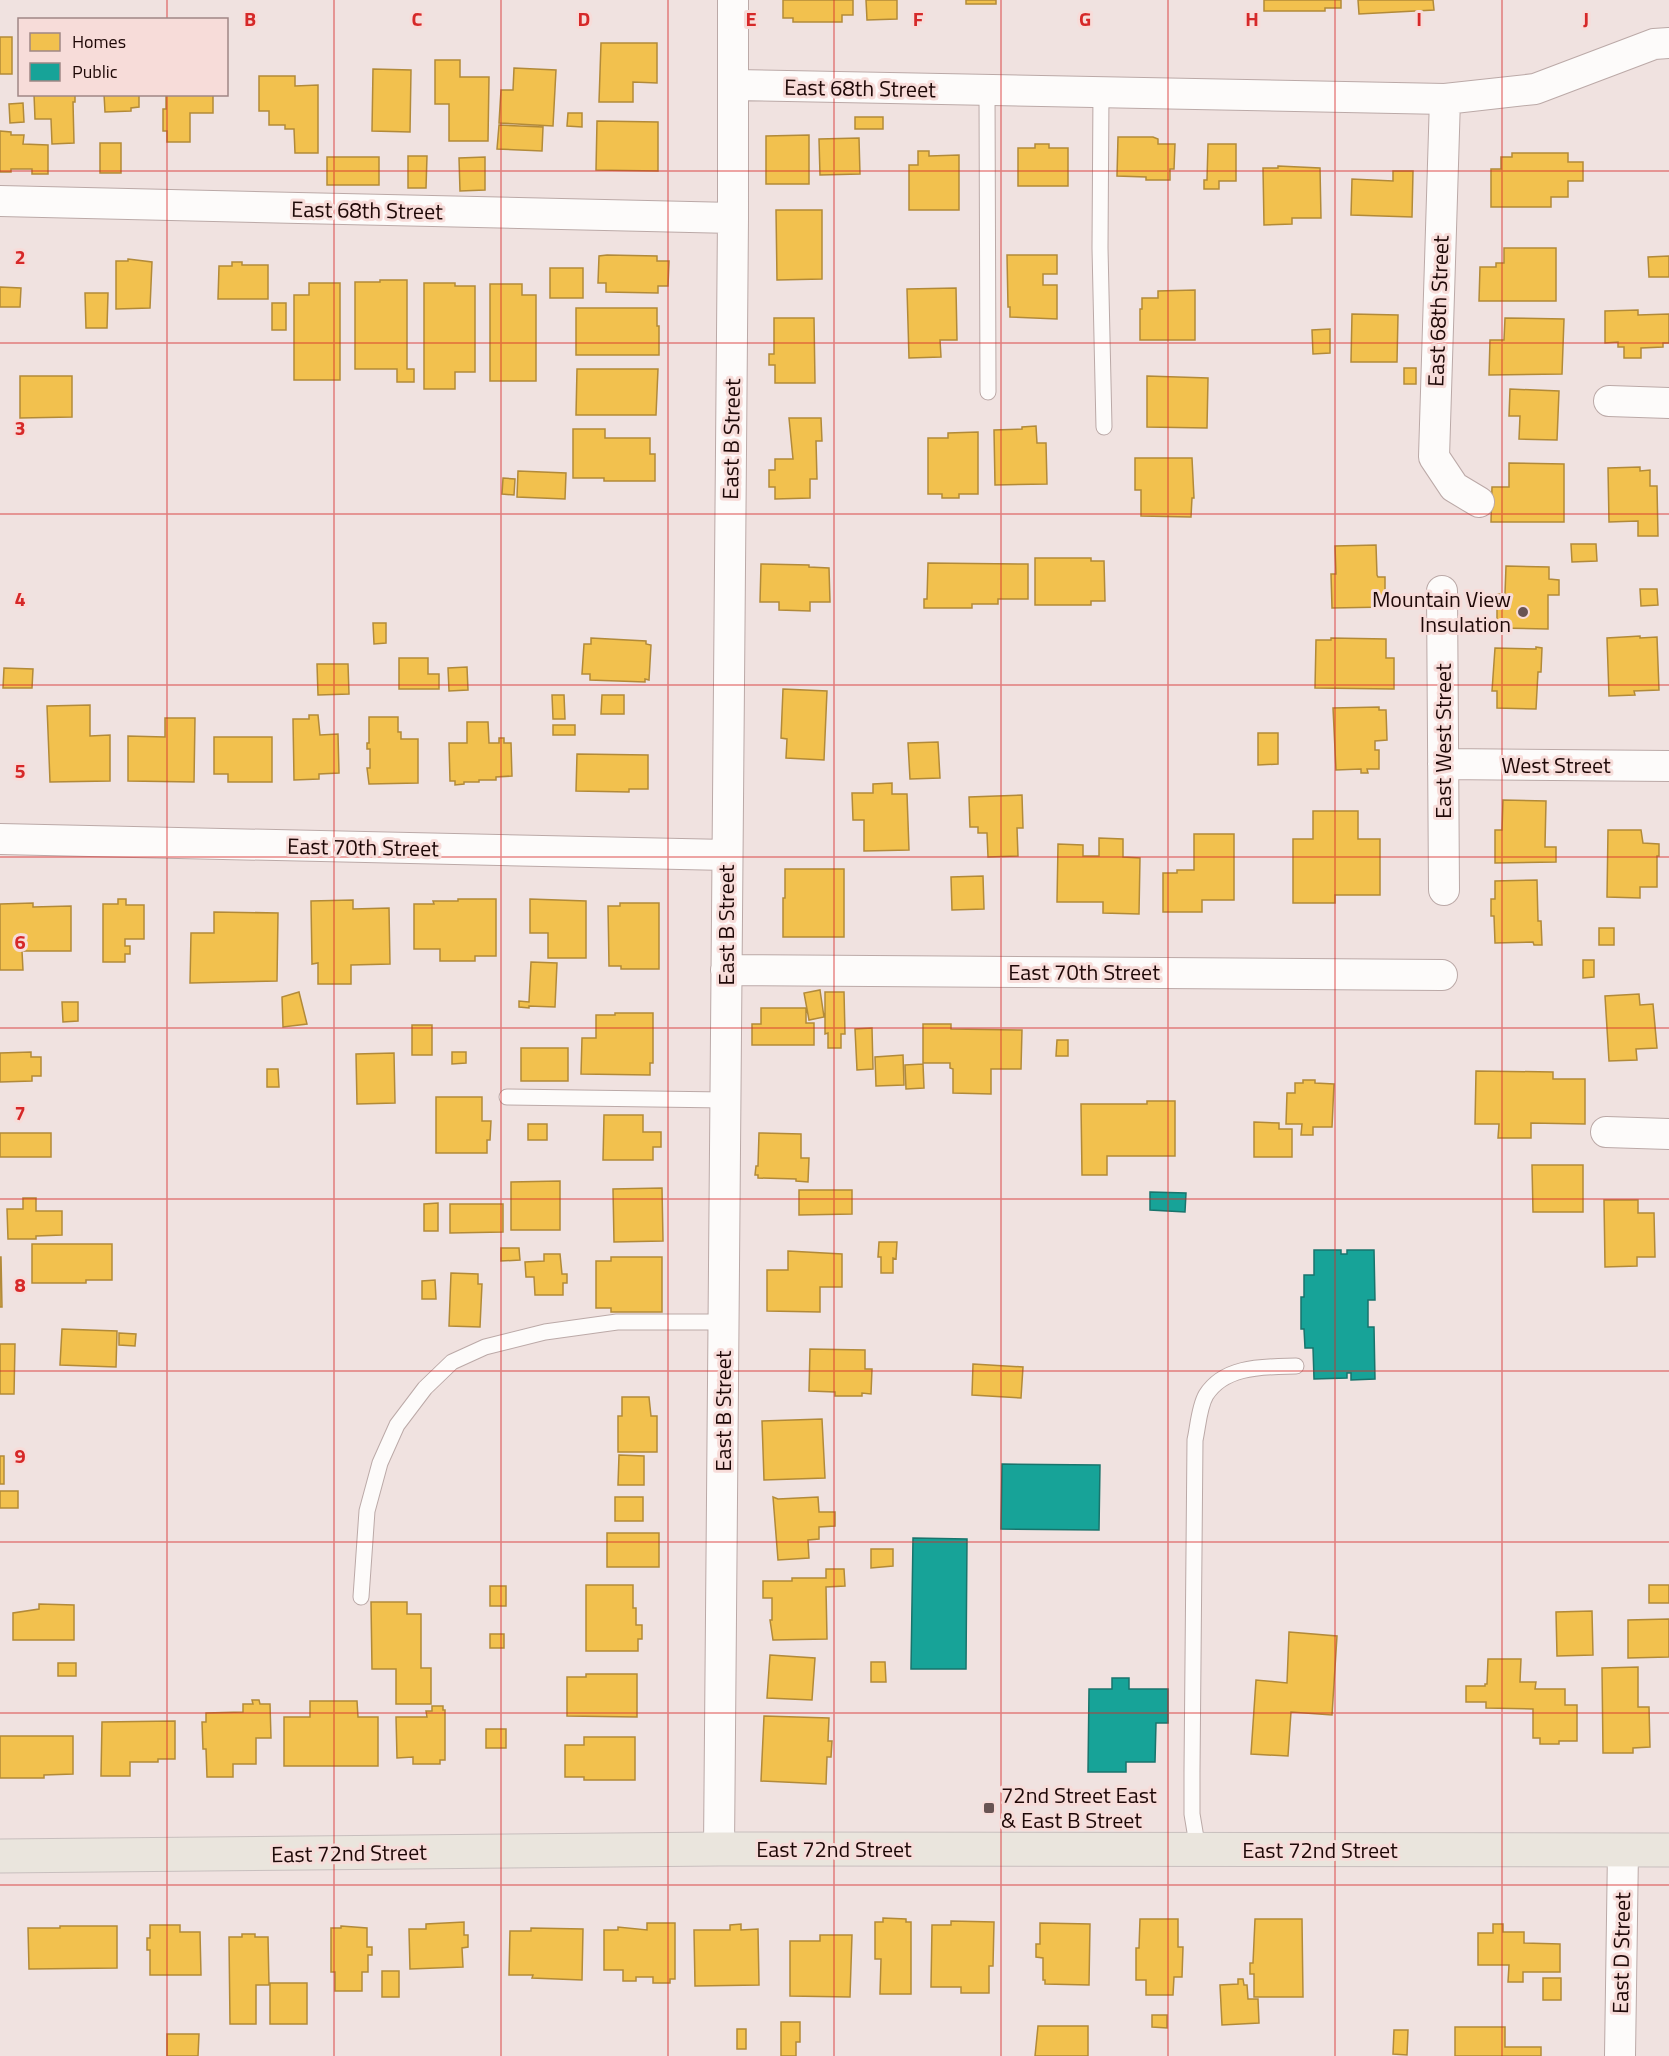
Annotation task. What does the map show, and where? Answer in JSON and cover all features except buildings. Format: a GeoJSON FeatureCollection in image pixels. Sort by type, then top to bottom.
{"type":"FeatureCollection","features":[{"type":"Feature","properties":{"kind":"main road","name":"East 72nd Street"},"geometry":{"type":"LineString","coordinates":[[0,1856],[719,1849],[1669,1850]]}},
{"type":"Feature","properties":{"kind":"street","name":"East B Street"},"geometry":{"type":"LineString","coordinates":[[719,1849],[733,0]]}},
{"type":"Feature","properties":{"kind":"street","name":"East 68th Street"},"geometry":{"type":"LineString","coordinates":[[734,85],[1445,99],[1535,89],[1654,44],[1669,43]]}},
{"type":"Feature","properties":{"kind":"street","name":"East 68th Street"},"geometry":{"type":"LineString","coordinates":[[1445,99],[1434,457],[1454,487],[1479,502]]}},
{"type":"Feature","properties":{"kind":"street","name":"East 68th Street"},"geometry":{"type":"LineString","coordinates":[[0,201],[733,218]]}},
{"type":"Feature","properties":{"kind":"street"},"geometry":{"type":"LineString","coordinates":[[1610,401],[1669,403]]}},
{"type":"Feature","properties":{"kind":"street","name":"East West Street"},"geometry":{"type":"LineString","coordinates":[[1442,591],[1444,890]]}},
{"type":"Feature","properties":{"kind":"street","name":"West Street"},"geometry":{"type":"LineString","coordinates":[[1443,764],[1669,766]]}},
{"type":"Feature","properties":{"kind":"street","name":"East 70th Street"},"geometry":{"type":"LineString","coordinates":[[0,839],[727,855]]}},
{"type":"Feature","properties":{"kind":"street","name":"East 70th Street"},"geometry":{"type":"LineString","coordinates":[[726,970],[1442,975]]}},
{"type":"Feature","properties":{"kind":"street"},"geometry":{"type":"LineString","coordinates":[[1606,1132],[1669,1134]]}},
{"type":"Feature","properties":{"kind":"street","name":"East D Street"},"geometry":{"type":"LineString","coordinates":[[1620,2056],[1623,1850]]}},
{"type":"Feature","properties":{"kind":"lane"},"geometry":{"type":"LineString","coordinates":[[987,91],[988,392]]}},
{"type":"Feature","properties":{"kind":"lane"},"geometry":{"type":"LineString","coordinates":[[1101,91],[1100,248],[1104,426]]}},
{"type":"Feature","properties":{"kind":"lane"},"geometry":{"type":"LineString","coordinates":[[507,1097],[725,1101]]}},
{"type":"Feature","properties":{"kind":"lane"},"geometry":{"type":"LineString","coordinates":[[361,1597],[367,1511],[380,1463],[397,1425],[425,1388],[452,1362],[485,1347],[545,1332],[617,1322],[723,1322]]}},
{"type":"Feature","properties":{"kind":"lane"},"geometry":{"type":"LineString","coordinates":[[1198,1850],[1192,1814],[1192,1772],[1195,1440],[1199,1420],[1206,1395],[1225,1377],[1254,1368],[1296,1366]]}},
{"type":"Feature","properties":{"kind":"place","name":"Mountain View Insulation"},"geometry":{"type":"Point","coordinates":[1523,612]}},
{"type":"Feature","properties":{"kind":"place","name":"72nd Street East & East B Street"},"geometry":{"type":"Point","coordinates":[989,1808]}}]}
